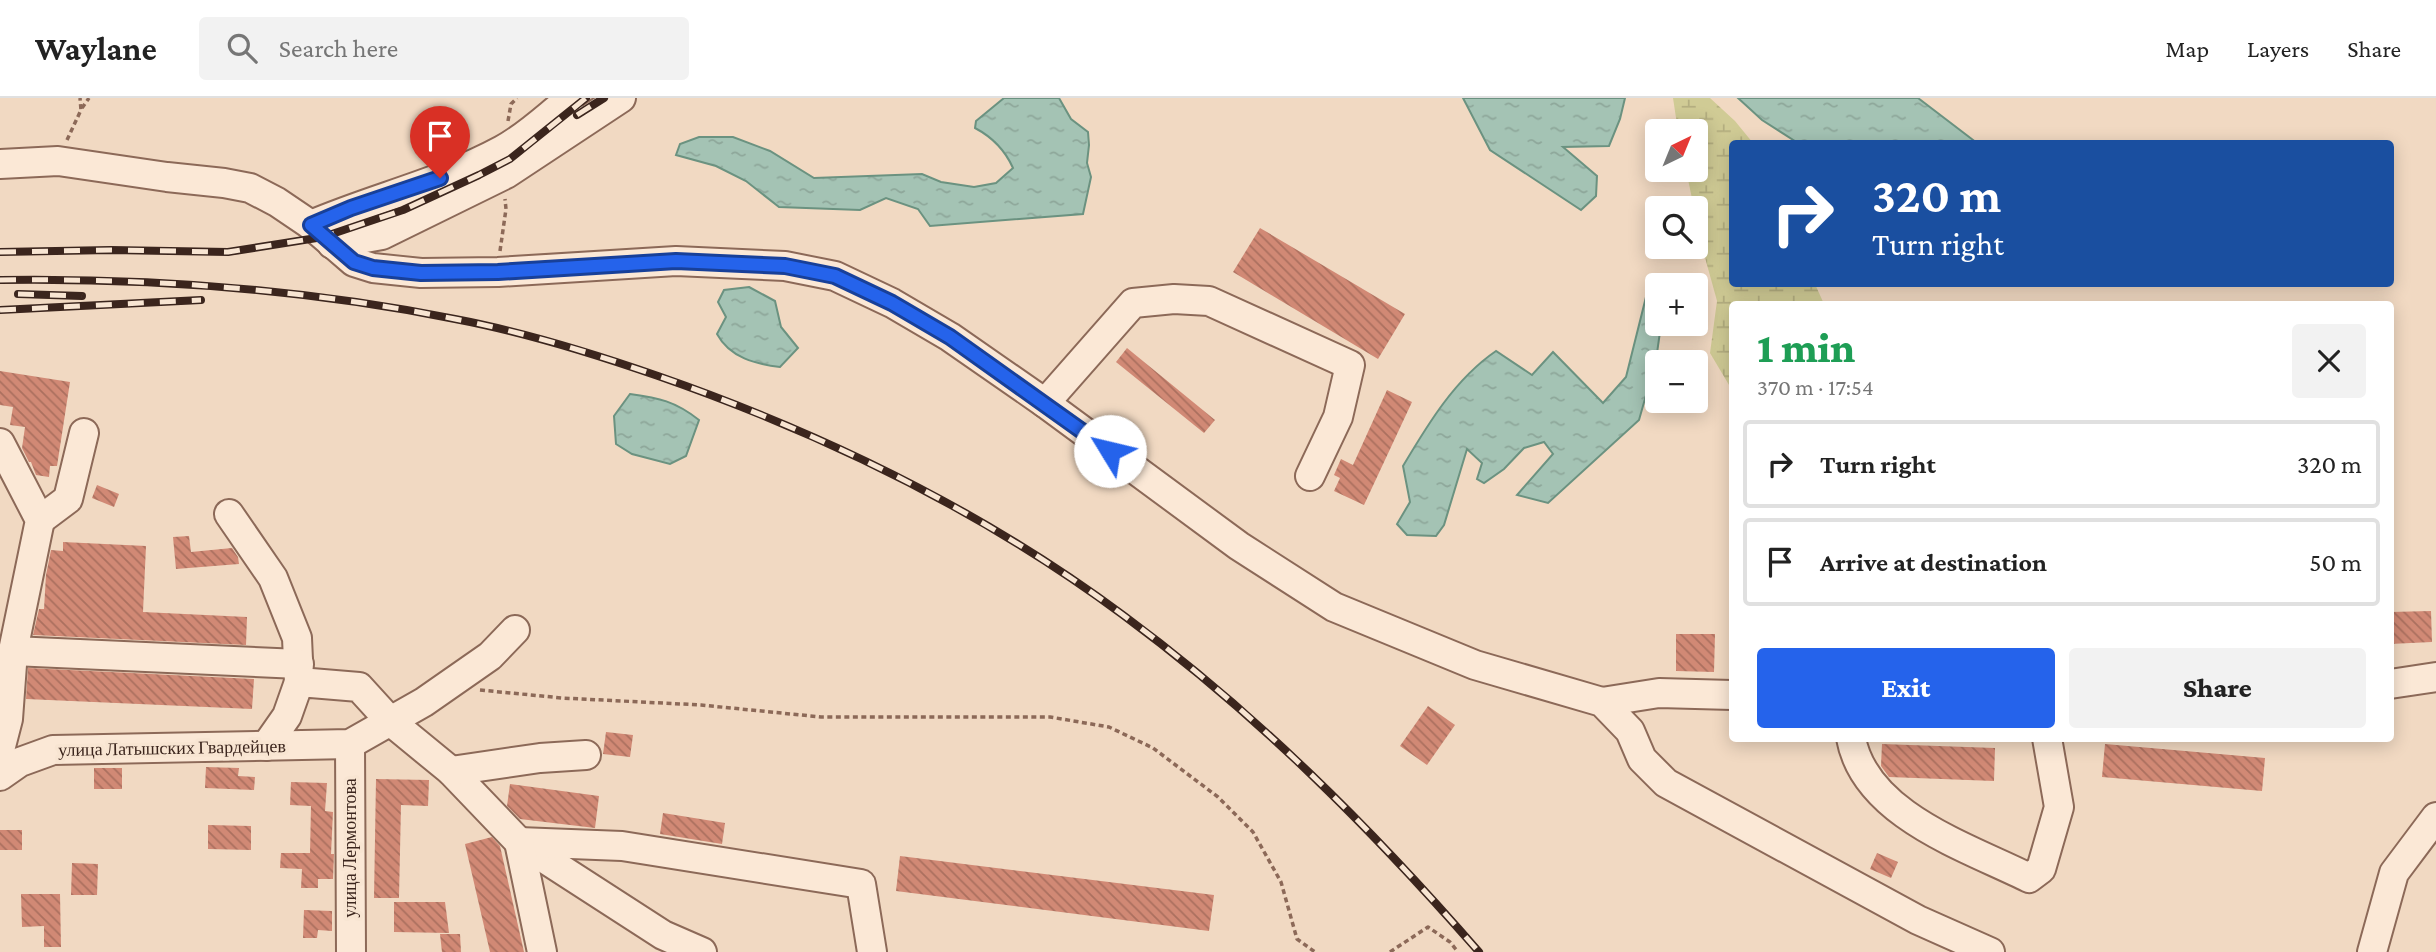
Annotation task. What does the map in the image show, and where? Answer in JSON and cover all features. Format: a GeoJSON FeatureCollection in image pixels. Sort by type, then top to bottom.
{"type":"FeatureCollection","features":[{"type":"Feature","properties":{"kind":"street"},"geometry":{"type":"LineString","coordinates":[[311,225],[351,208],[461,170],[505,149],[571,98]]}},
{"type":"Feature","properties":{"kind":"street"},"geometry":{"type":"LineString","coordinates":[[332,244],[382,235],[506,174],[621,98]]}},
{"type":"Feature","properties":{"kind":"street"},"geometry":{"type":"LineString","coordinates":[[0,164],[58,161],[250,188],[311,225],[354,262],[373,268],[421,273],[498,272],[676,261],[785,266],[835,276],[892,303],[950,337],[1045,403],[1239,546],[1334,607],[1475,665],[1602,702],[1659,693],[1729,695]]}},
{"type":"Feature","properties":{"kind":"street"},"geometry":{"type":"LineString","coordinates":[[1045,403],[1133,303],[1174,299],[1209,301],[1350,365],[1338,417],[1310,476]]}},
{"type":"Feature","properties":{"kind":"street"},"geometry":{"type":"LineString","coordinates":[[40,520],[68,499],[83,433]]}},
{"type":"Feature","properties":{"kind":"street"},"geometry":{"type":"LineString","coordinates":[[0,443],[40,520],[13,651],[8,719],[0,750]]}},
{"type":"Feature","properties":{"kind":"street"},"geometry":{"type":"LineString","coordinates":[[229,514],[273,578],[297,638],[299,673],[287,716],[266,746]]}},
{"type":"Feature","properties":{"kind":"street"},"geometry":{"type":"LineString","coordinates":[[350,744],[424,702],[490,656],[515,631]]}},
{"type":"Feature","properties":{"kind":"street"},"geometry":{"type":"LineString","coordinates":[[13,651],[299,673],[359,687],[390,721],[451,771],[519,842],[663,935],[702,952]]}},
{"type":"Feature","properties":{"kind":"street"},"geometry":{"type":"LineString","coordinates":[[2394,683],[2436,677]]}},
{"type":"Feature","properties":{"kind":"street"},"geometry":{"type":"LineString","coordinates":[[1602,702],[1630,731],[1642,758],[1666,783],[1918,920],[1990,952]]}},
{"type":"Feature","properties":{"kind":"street"},"geometry":{"type":"LineString","coordinates":[[1852,742],[1853,751],[1872,786],[1911,820],[2029,878],[2041,869],[2059,807],[2049,742]]}},
{"type":"Feature","properties":{"kind":"street","name":"улица Латышских Гвардейцев"},"geometry":{"type":"LineString","coordinates":[[0,776],[20,762],[53,750],[350,744]]}},
{"type":"Feature","properties":{"kind":"street","name":"улица Лермонтова"},"geometry":{"type":"LineString","coordinates":[[350,744],[351,952]]}},
{"type":"Feature","properties":{"kind":"street"},"geometry":{"type":"LineString","coordinates":[[451,771],[540,758],[586,755]]}},
{"type":"Feature","properties":{"kind":"street"},"geometry":{"type":"LineString","coordinates":[[2372,952],[2394,873],[2436,817]]}},
{"type":"Feature","properties":{"kind":"street"},"geometry":{"type":"LineString","coordinates":[[519,842],[542,952]]}},
{"type":"Feature","properties":{"kind":"street"},"geometry":{"type":"LineString","coordinates":[[519,842],[622,846],[861,884],[872,952]]}},
{"type":"Feature","properties":{"kind":"path"},"geometry":{"type":"LineString","coordinates":[[80,98],[81,110]]}},
{"type":"Feature","properties":{"kind":"path"},"geometry":{"type":"LineString","coordinates":[[58,161],[89,98]]}},
{"type":"Feature","properties":{"kind":"path"},"geometry":{"type":"LineString","coordinates":[[471,690],[701,705],[821,717],[1050,717],[1109,727],[1153,748],[1218,797],[1253,832],[1281,882],[1297,939],[1315,952]]}},
{"type":"Feature","properties":{"kind":"path"},"geometry":{"type":"LineString","coordinates":[[1390,952],[1428,927],[1450,942],[1458,952]]}},
{"type":"Feature","properties":{"kind":"green space"},"geometry":{"type":"Polygon","coordinates":[[[1673,98],[1710,98],[1751,140],[1729,140],[1729,287],[1816,287],[1823,301],[1729,301],[1729,385],[1710,353],[1717,301],[1705,259],[1708,259],[1708,196],[1691,196],[1689,182],[1708,182],[1708,119],[1676,119],[1673,98]]]}},
{"type":"Feature","properties":{"kind":"water"},"geometry":{"type":"Polygon","coordinates":[[[1004,98],[1059,98],[1071,119],[1088,132],[1087,163],[1091,177],[1083,214],[930,226],[918,209],[886,198],[860,210],[779,207],[746,181],[716,166],[676,155],[680,144],[699,137],[733,137],[770,151],[814,178],[922,174],[941,182],[974,187],[996,183],[1013,168],[997,145],[975,128],[976,121],[1004,98]]]}},
{"type":"Feature","properties":{"kind":"water"},"geometry":{"type":"Polygon","coordinates":[[[1463,98],[1625,98],[1609,146],[1563,147],[1597,176],[1596,196],[1581,210],[1490,150],[1463,98]]]}},
{"type":"Feature","properties":{"kind":"water"},"geometry":{"type":"Polygon","coordinates":[[[1738,98],[1918,98],[1973,140],[1793,140],[1762,120],[1738,98]]]}},
{"type":"Feature","properties":{"kind":"water"},"geometry":{"type":"Polygon","coordinates":[[[749,287],[775,301],[781,327],[798,348],[780,367],[753,362],[736,354],[717,334],[726,317],[718,302],[724,290],[749,287]]]}},
{"type":"Feature","properties":{"kind":"water"},"geometry":{"type":"Polygon","coordinates":[[[1645,301],[1645,336],[1659,336],[1657,350],[1645,350],[1645,399],[1639,420],[1548,503],[1517,495],[1553,454],[1544,442],[1524,448],[1504,469],[1484,483],[1477,479],[1482,463],[1467,449],[1444,525],[1436,536],[1407,535],[1397,524],[1410,502],[1403,466],[1455,389],[1481,362],[1496,351],[1532,375],[1553,352],[1603,403],[1626,377],[1645,301]]]}},
{"type":"Feature","properties":{"kind":"water"},"geometry":{"type":"Polygon","coordinates":[[[630,394],[666,401],[699,420],[686,456],[670,464],[632,454],[616,444],[614,416],[630,394]]]}},
{"type":"Feature","properties":{"kind":"building"},"geometry":{"type":"Polygon","coordinates":[[[1260,228],[1405,314],[1378,359],[1233,272],[1260,228]]]}},
{"type":"Feature","properties":{"kind":"building"},"geometry":{"type":"Polygon","coordinates":[[[1127,348],[1215,420],[1204,433],[1116,362],[1127,348]]]}},
{"type":"Feature","properties":{"kind":"building"},"geometry":{"type":"Polygon","coordinates":[[[0,371],[70,382],[57,466],[50,466],[49,477],[36,475],[29,462],[22,448],[25,427],[10,425],[13,407],[0,405],[0,371]]]}},
{"type":"Feature","properties":{"kind":"building"},"geometry":{"type":"Polygon","coordinates":[[[1387,390],[1412,402],[1364,505],[1334,491],[1340,478],[1334,475],[1341,459],[1353,465],[1387,390]]]}},
{"type":"Feature","properties":{"kind":"building"},"geometry":{"type":"Polygon","coordinates":[[[97,485],[119,494],[114,507],[92,498],[97,485]]]}},
{"type":"Feature","properties":{"kind":"building"},"geometry":{"type":"Polygon","coordinates":[[[189,536],[191,552],[232,548],[239,564],[176,569],[173,537],[189,536]]]}},
{"type":"Feature","properties":{"kind":"building"},"geometry":{"type":"Polygon","coordinates":[[[63,542],[146,546],[143,612],[247,617],[246,645],[33,635],[39,609],[44,609],[51,550],[63,551],[63,542]]]}},
{"type":"Feature","properties":{"kind":"building"},"geometry":{"type":"Polygon","coordinates":[[[2431,611],[2432,642],[2394,644],[2394,612],[2431,611]]]}},
{"type":"Feature","properties":{"kind":"building"},"geometry":{"type":"Polygon","coordinates":[[[1676,634],[1715,634],[1714,672],[1676,671],[1676,634]]]}},
{"type":"Feature","properties":{"kind":"building"},"geometry":{"type":"Polygon","coordinates":[[[28,668],[254,679],[252,709],[26,699],[28,668]]]}},
{"type":"Feature","properties":{"kind":"building"},"geometry":{"type":"Polygon","coordinates":[[[1428,706],[1455,725],[1427,765],[1400,746],[1428,706]]]}},
{"type":"Feature","properties":{"kind":"building"},"geometry":{"type":"Polygon","coordinates":[[[606,732],[633,735],[630,757],[603,754],[606,732]]]}},
{"type":"Feature","properties":{"kind":"building"},"geometry":{"type":"Polygon","coordinates":[[[1882,744],[1995,748],[1994,781],[1889,777],[1881,766],[1882,744]]]}},
{"type":"Feature","properties":{"kind":"building"},"geometry":{"type":"Polygon","coordinates":[[[2105,744],[2265,758],[2262,791],[2102,777],[2105,744]]]}},
{"type":"Feature","properties":{"kind":"building"},"geometry":{"type":"Polygon","coordinates":[[[206,767],[239,768],[238,776],[255,777],[254,790],[205,788],[206,767]]]}},
{"type":"Feature","properties":{"kind":"building"},"geometry":{"type":"Polygon","coordinates":[[[94,768],[122,768],[122,789],[94,789],[94,768]]]}},
{"type":"Feature","properties":{"kind":"building"},"geometry":{"type":"Polygon","coordinates":[[[376,779],[429,780],[428,806],[401,805],[399,898],[374,898],[376,779]]]}},
{"type":"Feature","properties":{"kind":"building"},"geometry":{"type":"Polygon","coordinates":[[[291,782],[327,783],[325,811],[333,812],[333,879],[318,879],[318,888],[301,888],[302,869],[280,868],[281,853],[310,853],[311,806],[290,805],[291,782]]]}},
{"type":"Feature","properties":{"kind":"building"},"geometry":{"type":"Polygon","coordinates":[[[510,784],[599,796],[595,828],[520,819],[507,806],[510,784]]]}},
{"type":"Feature","properties":{"kind":"building"},"geometry":{"type":"Polygon","coordinates":[[[663,813],[725,823],[722,844],[660,834],[663,813]]]}},
{"type":"Feature","properties":{"kind":"building"},"geometry":{"type":"Polygon","coordinates":[[[208,825],[251,826],[251,850],[208,849],[208,825]]]}},
{"type":"Feature","properties":{"kind":"building"},"geometry":{"type":"Polygon","coordinates":[[[0,830],[22,830],[22,850],[0,850],[0,830]]]}},
{"type":"Feature","properties":{"kind":"building"},"geometry":{"type":"Polygon","coordinates":[[[492,837],[500,846],[524,952],[490,952],[465,844],[492,837]]]}},
{"type":"Feature","properties":{"kind":"building"},"geometry":{"type":"Polygon","coordinates":[[[1877,853],[1898,862],[1891,878],[1870,869],[1877,853]]]}},
{"type":"Feature","properties":{"kind":"building"},"geometry":{"type":"Polygon","coordinates":[[[900,856],[1214,895],[1209,931],[896,891],[900,856]]]}},
{"type":"Feature","properties":{"kind":"building"},"geometry":{"type":"Polygon","coordinates":[[[72,863],[98,864],[97,895],[71,895],[72,863]]]}},
{"type":"Feature","properties":{"kind":"building"},"geometry":{"type":"Polygon","coordinates":[[[21,894],[60,894],[61,947],[44,947],[44,926],[22,927],[21,894]]]}},
{"type":"Feature","properties":{"kind":"building"},"geometry":{"type":"Polygon","coordinates":[[[394,902],[445,902],[449,933],[394,932],[394,902]]]}},
{"type":"Feature","properties":{"kind":"building"},"geometry":{"type":"Polygon","coordinates":[[[304,910],[332,911],[332,931],[318,930],[317,938],[303,938],[304,910]]]}},
{"type":"Feature","properties":{"kind":"building"},"geometry":{"type":"Polygon","coordinates":[[[440,934],[460,934],[461,952],[442,952],[440,934]]]}},
{"type":"Feature","properties":{"kind":"railway"},"geometry":{"type":"LineString","coordinates":[[0,252],[228,252],[323,237],[403,210],[510,159],[586,98]]}},
{"type":"Feature","properties":{"kind":"railway"},"geometry":{"type":"LineString","coordinates":[[577,115],[604,98]]}},
{"type":"Feature","properties":{"kind":"railway"},"geometry":{"type":"LineString","coordinates":[[0,280],[114,281],[285,293],[481,324],[633,367],[719,398],[840,449],[958,509],[1014,542],[1070,577],[1172,653],[1266,732],[1310,774],[1397,861],[1479,952]]}},
{"type":"Feature","properties":{"kind":"railway"},"geometry":{"type":"LineString","coordinates":[[18,294],[82,296]]}},
{"type":"Feature","properties":{"kind":"railway"},"geometry":{"type":"LineString","coordinates":[[0,310],[201,300]]}},
{"type":"Feature","properties":{"kind":"route"},"geometry":{"type":"LineString","coordinates":[[440,178],[351,208],[311,225],[354,262],[373,268],[421,273],[498,272],[676,261],[785,266],[835,276],[892,303],[950,337],[1110,451]]}}]}
